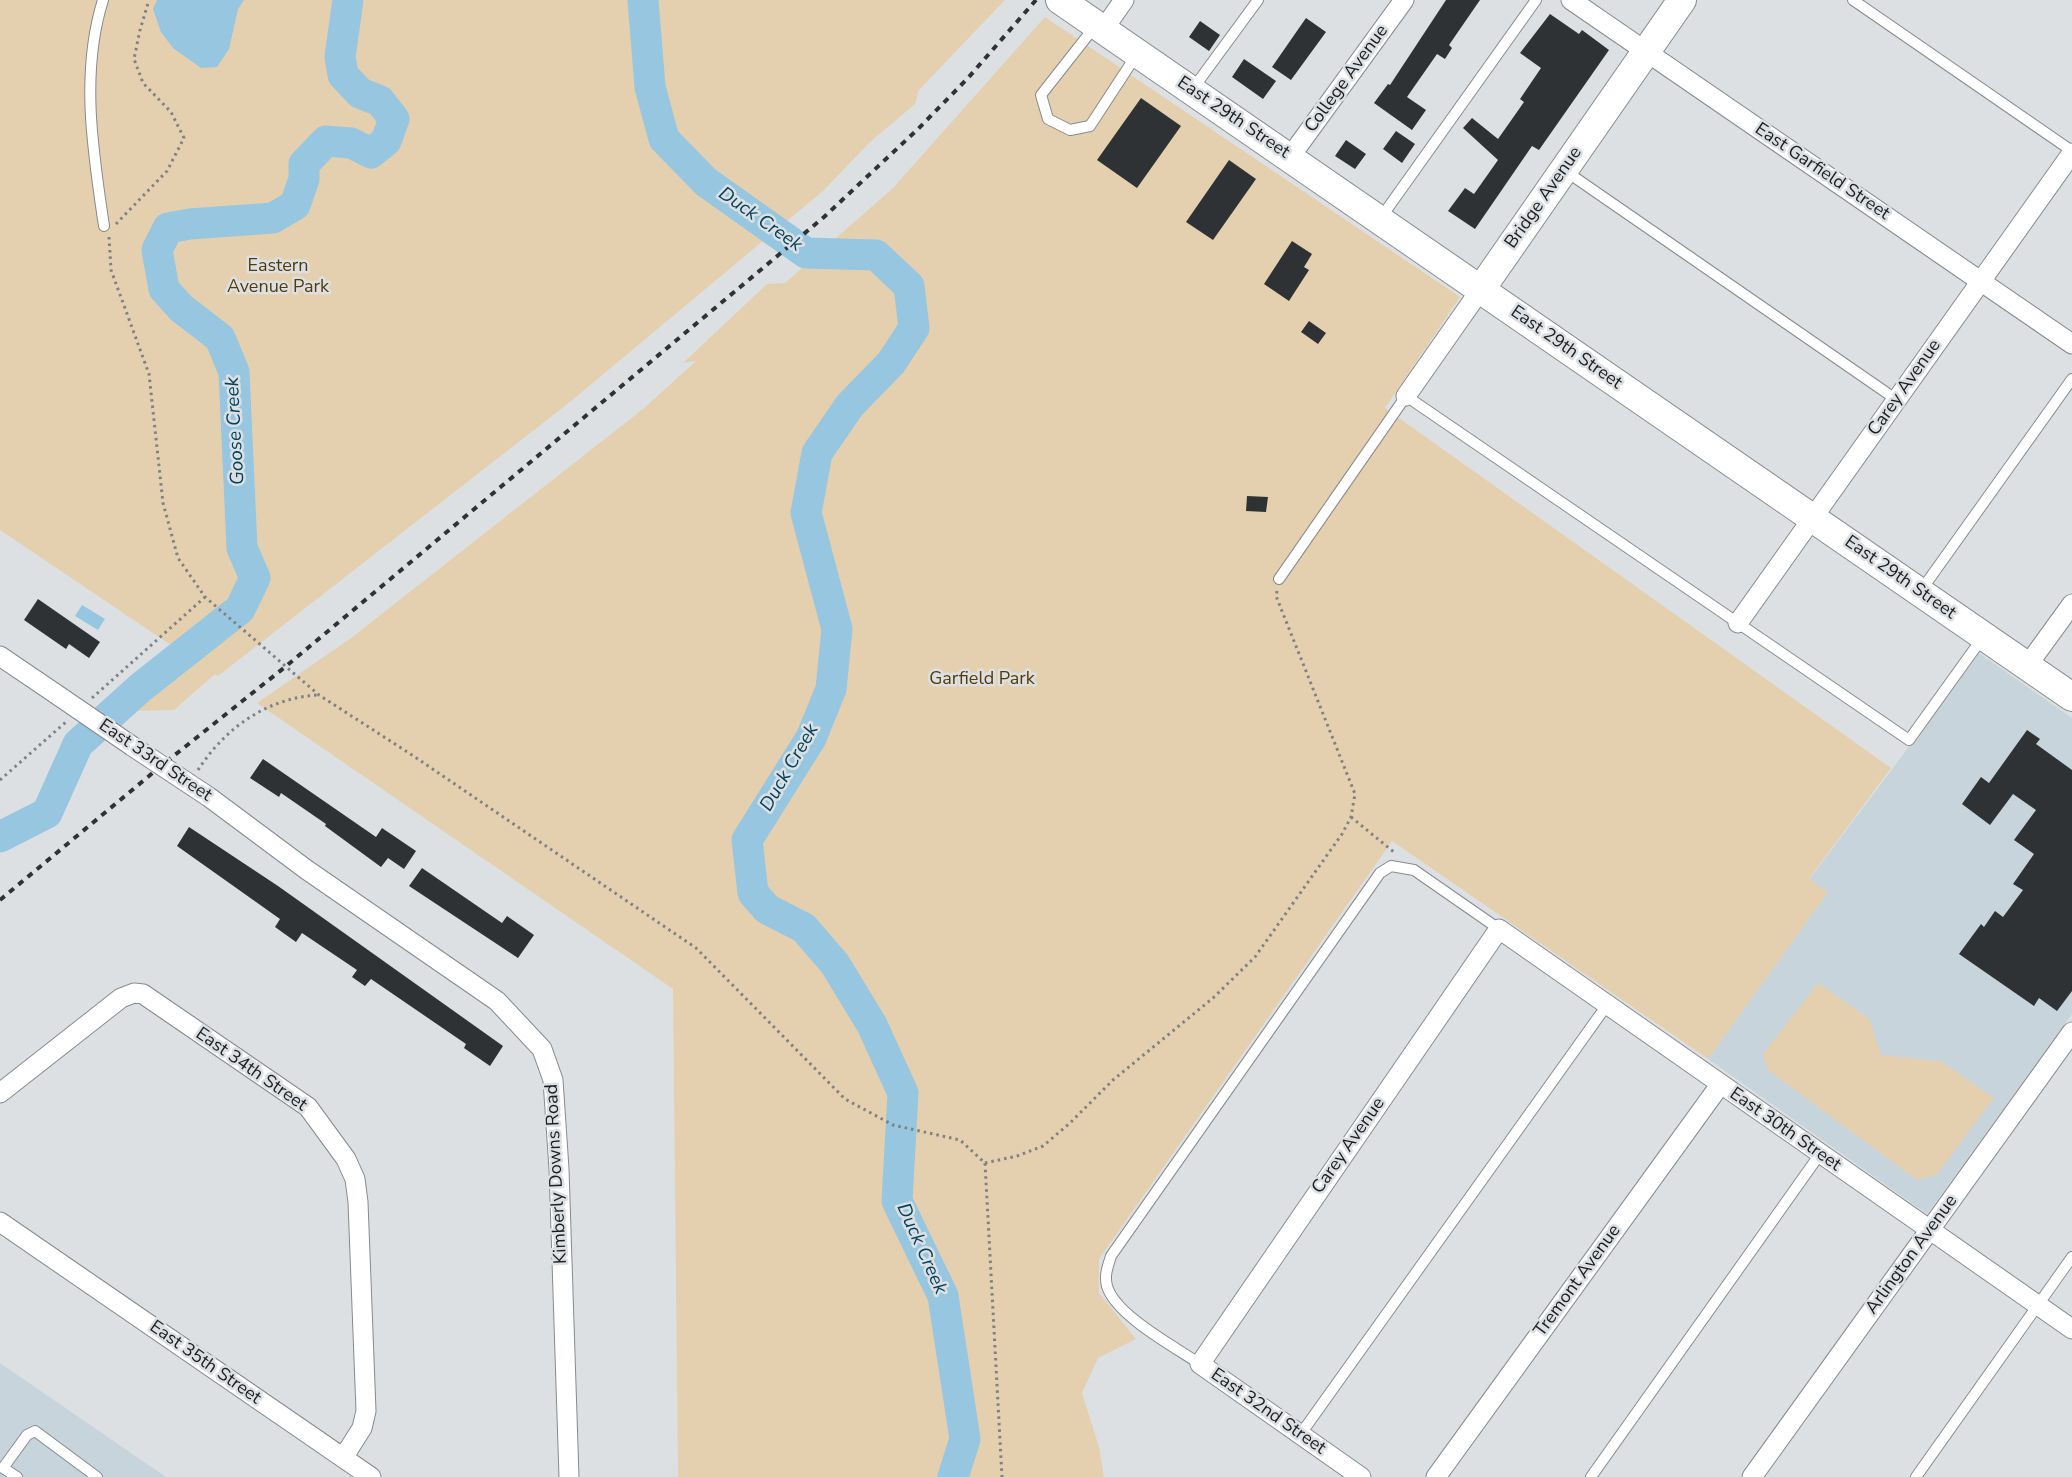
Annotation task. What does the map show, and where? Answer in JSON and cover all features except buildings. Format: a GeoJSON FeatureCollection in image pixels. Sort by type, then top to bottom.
{"type":"FeatureCollection","features":[{"type":"Feature","properties":{"kind":"street","name":"East 29th Street"},"geometry":{"type":"LineString","coordinates":[[1060,0],[2072,697]]}},
{"type":"Feature","properties":{"kind":"street"},"geometry":{"type":"LineString","coordinates":[[1100,27],[1124,0]]}},
{"type":"Feature","properties":{"kind":"street","name":"College Avenue"},"geometry":{"type":"LineString","coordinates":[[1290,157],[1404,0]]}},
{"type":"Feature","properties":{"kind":"street","name":"East Garfield Street"},"geometry":{"type":"LineString","coordinates":[[1571,0],[2072,344]]}},
{"type":"Feature","properties":{"kind":"street","name":"Bridge Avenue"},"geometry":{"type":"LineString","coordinates":[[1406,396],[1682,0]]}},
{"type":"Feature","properties":{"kind":"street","name":"Carey Avenue"},"geometry":{"type":"LineString","coordinates":[[1738,623],[2072,152]]}},
{"type":"Feature","properties":{"kind":"street"},"geometry":{"type":"LineString","coordinates":[[2027,666],[2072,604]]}},
{"type":"Feature","properties":{"kind":"street","name":"East 33rd Street"},"geometry":{"type":"LineString","coordinates":[[0,656],[189,784],[307,870]]}},
{"type":"Feature","properties":{"kind":"street","name":"Kimberly Downs Road"},"geometry":{"type":"LineString","coordinates":[[307,870],[497,1001],[542,1049],[553,1080],[559,1169],[569,1477]]}},
{"type":"Feature","properties":{"kind":"street","name":"Carey Avenue"},"geometry":{"type":"LineString","coordinates":[[1200,1364],[1499,929]]}},
{"type":"Feature","properties":{"kind":"street","name":"East 30th Street"},"geometry":{"type":"LineString","coordinates":[[1499,929],[2072,1329]]}},
{"type":"Feature","properties":{"kind":"street","name":"East 34th Street"},"geometry":{"type":"LineString","coordinates":[[0,1094],[121,998],[142,994],[308,1107],[346,1159],[355,1179],[358,1202],[366,1411],[362,1428],[343,1458]]}},
{"type":"Feature","properties":{"kind":"street","name":"Arlington Avenue"},"geometry":{"type":"LineString","coordinates":[[1752,1477],[2072,1032]]}},
{"type":"Feature","properties":{"kind":"street","name":"Tremont Avenue"},"geometry":{"type":"LineString","coordinates":[[1436,1477],[1720,1085]]}},
{"type":"Feature","properties":{"kind":"street","name":"East 35th Street"},"geometry":{"type":"LineString","coordinates":[[0,1222],[372,1477]]}},
{"type":"Feature","properties":{"kind":"street","name":"East 32nd Street"},"geometry":{"type":"LineString","coordinates":[[1200,1364],[1361,1477]]}},
{"type":"Feature","properties":{"kind":"lane"},"geometry":{"type":"LineString","coordinates":[[103,0],[95,30],[90,111],[107,229]]}},
{"type":"Feature","properties":{"kind":"lane"},"geometry":{"type":"LineString","coordinates":[[1192,90],[1258,0]]}},
{"type":"Feature","properties":{"kind":"lane"},"geometry":{"type":"LineString","coordinates":[[1380,220],[1536,0]]}},
{"type":"Feature","properties":{"kind":"lane"},"geometry":{"type":"LineString","coordinates":[[1853,0],[2072,152]]}},
{"type":"Feature","properties":{"kind":"lane"},"geometry":{"type":"LineString","coordinates":[[1100,27],[1041,95],[1048,119],[1070,130],[1090,126],[1138,53]]}},
{"type":"Feature","properties":{"kind":"lane"},"geometry":{"type":"LineString","coordinates":[[1563,170],[1897,400]]}},
{"type":"Feature","properties":{"kind":"lane"},"geometry":{"type":"LineString","coordinates":[[1920,592],[2072,378]]}},
{"type":"Feature","properties":{"kind":"lane"},"geometry":{"type":"LineString","coordinates":[[1279,579],[1406,396],[1909,740],[1984,637]]}},
{"type":"Feature","properties":{"kind":"lane"},"geometry":{"type":"LineString","coordinates":[[1200,1364],[1125,1312],[1113,1299],[1107,1286],[1106,1274],[1111,1256],[1380,873],[1391,866],[1414,870],[1499,929]]}},
{"type":"Feature","properties":{"kind":"lane"},"geometry":{"type":"LineString","coordinates":[[1300,1435],[1607,1005]]}},
{"type":"Feature","properties":{"kind":"lane"},"geometry":{"type":"LineString","coordinates":[[1591,1477],[1820,1154]]}},
{"type":"Feature","properties":{"kind":"lane"},"geometry":{"type":"LineString","coordinates":[[1916,1477],[2072,1258]]}},
{"type":"Feature","properties":{"kind":"lane"},"geometry":{"type":"LineString","coordinates":[[17,1477],[3,1468],[28,1435],[35,1431],[97,1477]]}},
{"type":"Feature","properties":{"kind":"path"},"geometry":{"type":"LineString","coordinates":[[115,225],[167,171],[184,138],[171,112],[143,83],[134,59],[149,0]]}},
{"type":"Feature","properties":{"kind":"path"},"geometry":{"type":"LineString","coordinates":[[107,229],[111,270],[149,374],[163,503],[178,558],[205,597],[319,695],[412,755],[696,948],[845,1099],[893,1125],[960,1140],[985,1163],[1002,1477]]}},
{"type":"Feature","properties":{"kind":"path"},"geometry":{"type":"LineString","coordinates":[[985,1163],[1017,1156],[1043,1146],[1070,1123],[1113,1080],[1213,998],[1255,957],[1342,834],[1351,817],[1355,794],[1276,596],[1279,579]]}},
{"type":"Feature","properties":{"kind":"path"},"geometry":{"type":"LineString","coordinates":[[88,702],[205,597]]}},
{"type":"Feature","properties":{"kind":"path"},"geometry":{"type":"LineString","coordinates":[[189,784],[207,756],[230,731],[263,708],[297,696],[319,695]]}},
{"type":"Feature","properties":{"kind":"path"},"geometry":{"type":"LineString","coordinates":[[0,780],[73,715]]}},
{"type":"Feature","properties":{"kind":"path"},"geometry":{"type":"LineString","coordinates":[[1351,817],[1414,870]]}},
{"type":"Feature","properties":{"kind":"shaded area"},"geometry":{"type":"Polygon","coordinates":[[[1979,653],[2072,718],[2072,1014],[1927,1214],[1708,1059],[1828,892],[1809,880],[1979,653]]]}},
{"type":"Feature","properties":{"kind":"shaded area"},"geometry":{"type":"Polygon","coordinates":[[[0,1363],[166,1477],[0,1477],[0,1363]]]}},
{"type":"Feature","properties":{"kind":"green space","name":"Eastern Avenue Park"},"geometry":{"type":"Polygon","coordinates":[[[0,0],[1005,0],[919,90],[915,104],[870,142],[823,191],[570,402],[218,676],[215,674],[174,710],[129,711],[193,660],[0,530],[0,0]]]}},
{"type":"Feature","properties":{"kind":"green space","name":"Garfield Park"},"geometry":{"type":"Polygon","coordinates":[[[1045,17],[1460,297],[1385,408],[1891,768],[1809,879],[1828,892],[1708,1059],[1392,841],[1099,1259],[1099,1293],[1136,1339],[1098,1358],[1082,1393],[1099,1447],[1104,1477],[678,1477],[673,989],[257,703],[351,638],[643,409],[696,361],[683,363],[767,284],[785,283],[893,188],[1045,17]]]}},
{"type":"Feature","properties":{"kind":"green space"},"geometry":{"type":"Polygon","coordinates":[[[1818,983],[1869,1019],[1881,1055],[1940,1061],[1994,1098],[1936,1175],[1917,1180],[1768,1070],[1763,1054],[1818,983]]]}},
{"type":"Feature","properties":{"kind":"water"},"geometry":{"type":"Polygon","coordinates":[[[157,0],[244,0],[238,9],[229,49],[217,67],[201,68],[173,48],[161,32],[153,9],[157,0]]]}},
{"type":"Feature","properties":{"kind":"water"},"geometry":{"type":"Polygon","coordinates":[[[82,605],[105,619],[98,630],[75,616],[82,605]]]}},
{"type":"Feature","properties":{"kind":"waterway","name":"Goose Creek"},"geometry":{"type":"LineString","coordinates":[[0,837],[47,813],[78,744],[140,688],[240,609],[255,578],[242,548],[234,372],[220,338],[181,308],[164,289],[157,250],[168,228],[190,224],[273,218],[295,205],[304,179],[304,164],[326,141],[351,143],[371,153],[386,141],[394,119],[380,101],[360,93],[343,75],[340,57],[348,0]]}},
{"type":"Feature","properties":{"kind":"waterway","name":"Duck Creek"},"geometry":{"type":"LineString","coordinates":[[643,0],[650,87],[664,139],[706,182],[806,253],[876,255],[909,286],[914,328],[891,363],[850,405],[817,453],[806,513],[837,629],[831,689],[811,738],[747,840],[753,893],[767,909],[804,928],[835,964],[872,1025],[903,1093],[897,1201],[943,1296],[965,1439],[953,1477]]}},
{"type":"Feature","properties":{"kind":"railway"},"geometry":{"type":"LineString","coordinates":[[0,900],[161,766],[285,667],[824,217],[918,129],[968,78],[1036,0]]}}]}
